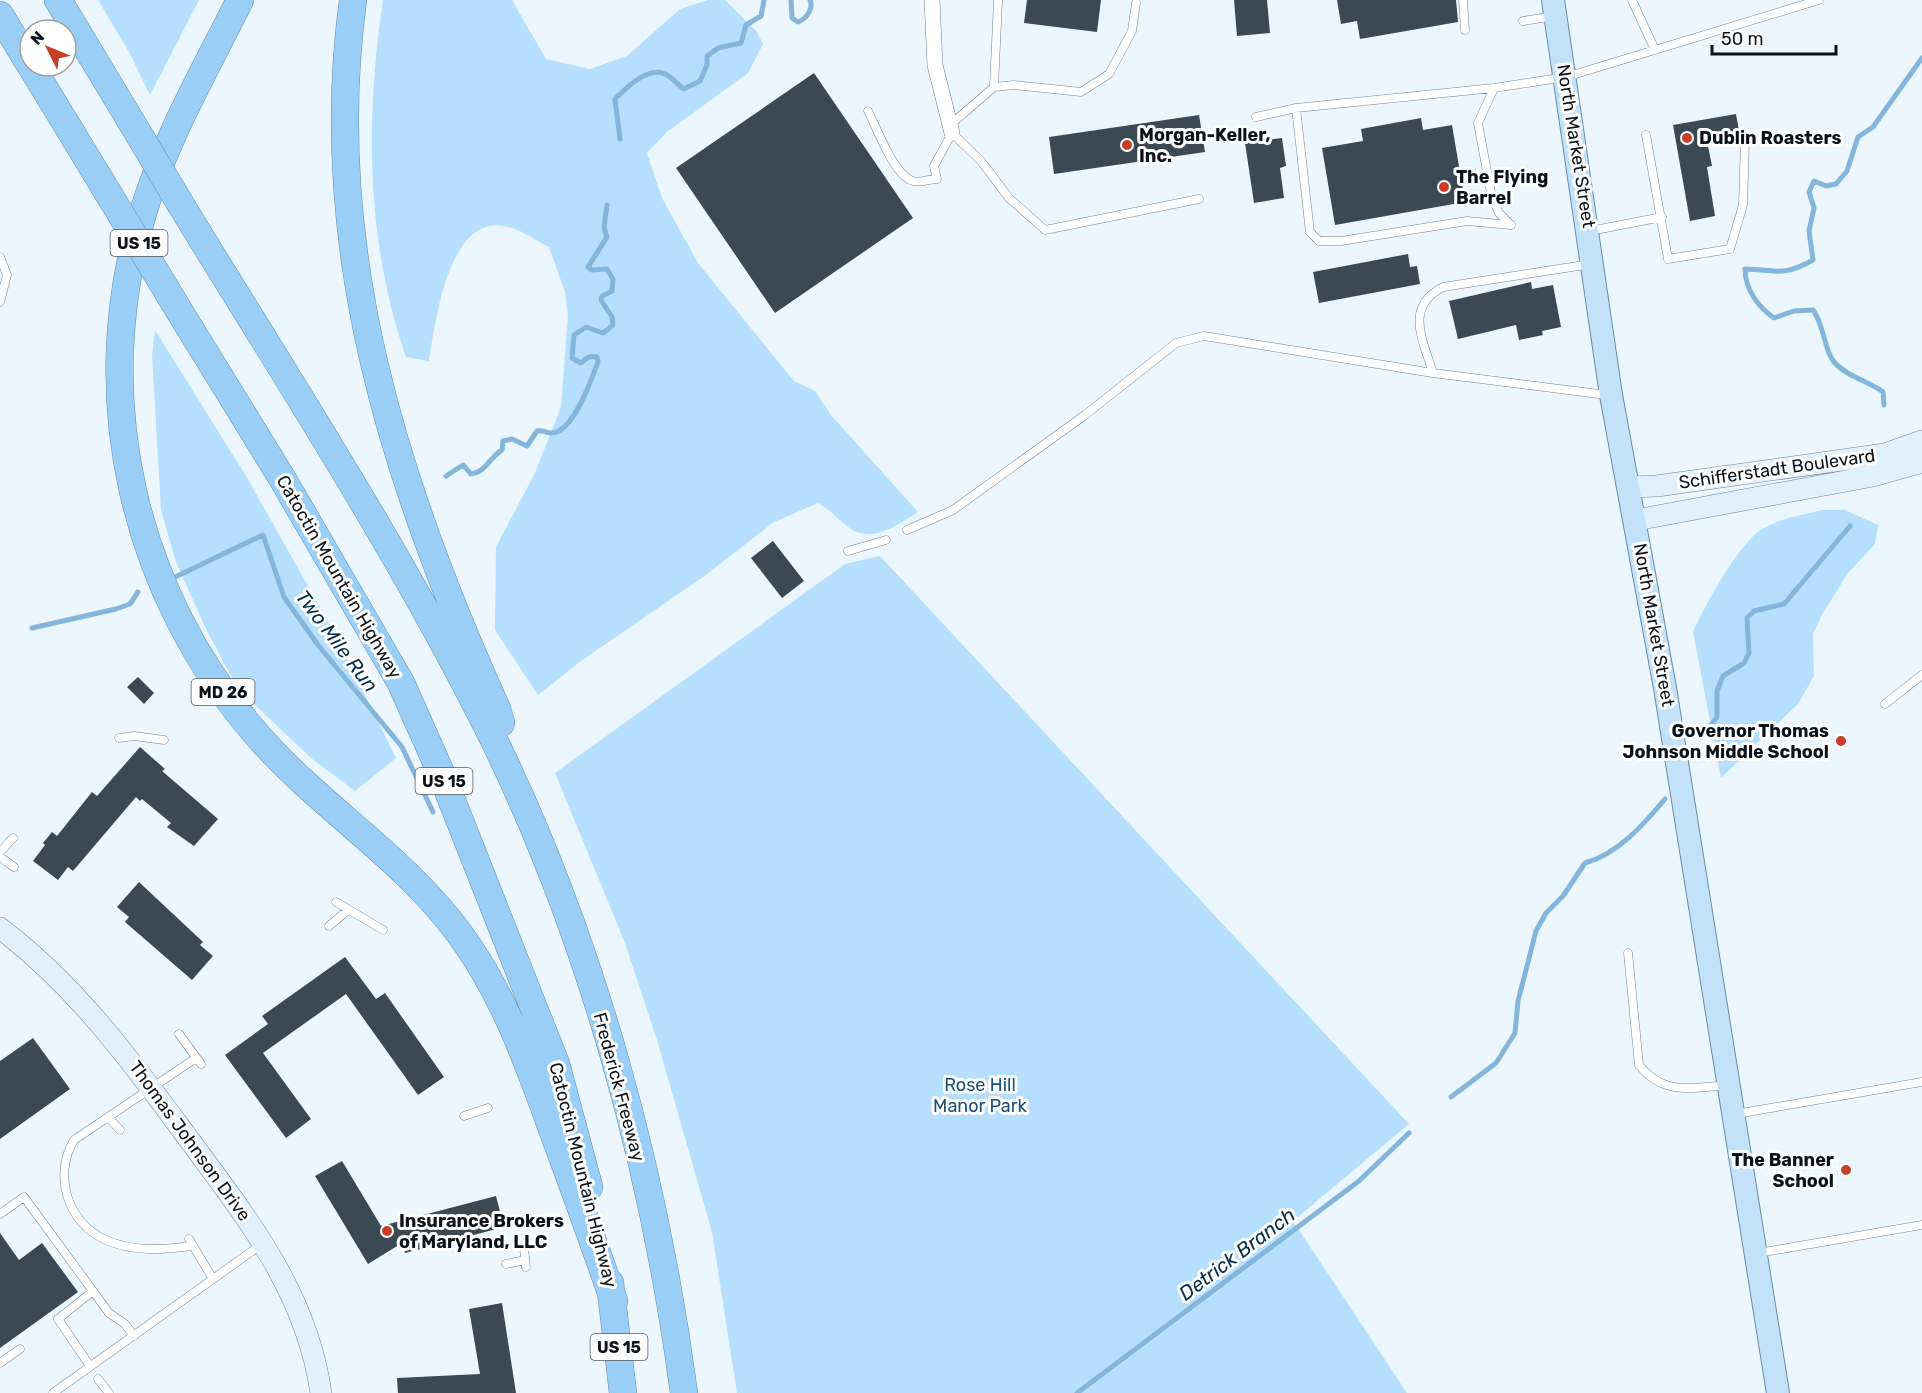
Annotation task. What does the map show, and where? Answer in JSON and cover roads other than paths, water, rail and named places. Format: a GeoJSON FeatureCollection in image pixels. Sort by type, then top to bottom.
{"type":"FeatureCollection","features":[{"type":"Feature","properties":{"kind":"highway","name":"US 15"},"geometry":{"type":"LineString","coordinates":[[58,0],[401,568],[476,705],[517,791]]}},
{"type":"Feature","properties":{"kind":"highway","name":"MD 26"},"geometry":{"type":"LineString","coordinates":[[240,0],[171,140],[143,212],[131,256],[120,332],[120,411],[124,451],[140,527],[170,604],[186,636],[242,717],[287,767],[380,848],[414,882],[460,934],[482,968],[521,1043],[614,1301]]}},
{"type":"Feature","properties":{"kind":"highway"},"geometry":{"type":"LineString","coordinates":[[353,0],[345,78],[346,184],[351,241],[368,339],[382,400],[407,483],[461,628],[497,709],[517,791]]}},
{"type":"Feature","properties":{"kind":"highway","name":"Catoctin Mountain Highway"},"geometry":{"type":"LineString","coordinates":[[0,15],[18,45]]}},
{"type":"Feature","properties":{"kind":"highway","name":"Catoctin Mountain Highway"},"geometry":{"type":"LineString","coordinates":[[38,78],[348,589],[401,683],[441,773],[556,1064],[586,1175],[614,1301]]}},
{"type":"Feature","properties":{"kind":"highway","name":"Frederick Freeway"},"geometry":{"type":"LineString","coordinates":[[517,791],[576,940],[608,1041],[657,1232],[684,1393]]}},
{"type":"Feature","properties":{"kind":"highway","name":"US 15"},"geometry":{"type":"LineString","coordinates":[[614,1301],[623,1393]]}},
{"type":"Feature","properties":{"kind":"main road","name":"North Market Street"},"geometry":{"type":"LineString","coordinates":[[1554,8],[1566,77],[1611,396],[1636,520],[1735,1114],[1778,1393]]}},
{"type":"Feature","properties":{"kind":"main road","name":"Schifferstadt Boulevard"},"geometry":{"type":"LineString","coordinates":[[1630,487],[1656,486],[1885,453],[1922,441]]}},
{"type":"Feature","properties":{"kind":"main road","name":"Schifferstadt Boulevard"},"geometry":{"type":"LineString","coordinates":[[1636,520],[1873,476],[1922,462]]}},
{"type":"Feature","properties":{"kind":"main road","name":"Thomas Johnson Drive"},"geometry":{"type":"LineString","coordinates":[[0,928],[42,962],[80,998],[119,1043],[264,1243],[298,1308],[316,1364],[321,1393]]}},
{"type":"Feature","properties":{"kind":"street"},"geometry":{"type":"LineString","coordinates":[[932,0],[935,65],[951,129]]}},
{"type":"Feature","properties":{"kind":"lane"},"geometry":{"type":"LineString","coordinates":[[994,87],[998,0]]}},
{"type":"Feature","properties":{"kind":"lane"},"geometry":{"type":"LineString","coordinates":[[1463,0],[1465,30]]}},
{"type":"Feature","properties":{"kind":"lane"},"geometry":{"type":"LineString","coordinates":[[1632,0],[1655,50]]}},
{"type":"Feature","properties":{"kind":"lane"},"geometry":{"type":"LineString","coordinates":[[1256,117],[1296,108],[1494,88],[1566,77],[1819,0]]}},
{"type":"Feature","properties":{"kind":"lane"},"geometry":{"type":"LineString","coordinates":[[868,111],[892,159],[904,176],[914,181],[937,179],[934,166],[951,129],[994,87],[1014,85],[1081,92],[1109,74],[1132,31],[1136,3]]}},
{"type":"Feature","properties":{"kind":"lane"},"geometry":{"type":"LineString","coordinates":[[1524,21],[1554,8]]}},
{"type":"Feature","properties":{"kind":"lane"},"geometry":{"type":"LineString","coordinates":[[1296,108],[1311,232],[1319,241],[1341,241],[1467,221],[1511,225],[1499,213],[1492,198],[1478,123],[1494,88]]}},
{"type":"Feature","properties":{"kind":"lane"},"geometry":{"type":"LineString","coordinates":[[951,129],[981,161],[1009,198],[1045,230],[1199,199]]}},
{"type":"Feature","properties":{"kind":"lane"},"geometry":{"type":"LineString","coordinates":[[1646,135],[1668,259],[1730,249],[1743,205],[1745,141]]}},
{"type":"Feature","properties":{"kind":"lane"},"geometry":{"type":"LineString","coordinates":[[1588,232],[1662,217]]}},
{"type":"Feature","properties":{"kind":"lane"},"geometry":{"type":"LineString","coordinates":[[0,257],[7,275],[0,302]]}},
{"type":"Feature","properties":{"kind":"lane"},"geometry":{"type":"LineString","coordinates":[[1433,373],[1419,326],[1419,313],[1423,303],[1433,292],[1443,287],[1593,264]]}},
{"type":"Feature","properties":{"kind":"lane"},"geometry":{"type":"LineString","coordinates":[[907,530],[953,510],[1085,415],[1176,344],[1204,336],[1433,373],[1611,396]]}},
{"type":"Feature","properties":{"kind":"lane"},"geometry":{"type":"LineString","coordinates":[[848,551],[886,540]]}},
{"type":"Feature","properties":{"kind":"lane"},"geometry":{"type":"LineString","coordinates":[[1885,704],[1922,675]]}},
{"type":"Feature","properties":{"kind":"lane"},"geometry":{"type":"LineString","coordinates":[[119,738],[134,736],[164,740]]}},
{"type":"Feature","properties":{"kind":"lane"},"geometry":{"type":"LineString","coordinates":[[13,837],[0,854],[14,867]]}},
{"type":"Feature","properties":{"kind":"lane"},"geometry":{"type":"LineString","coordinates":[[336,903],[383,930]]}},
{"type":"Feature","properties":{"kind":"lane"},"geometry":{"type":"LineString","coordinates":[[329,926],[348,910]]}},
{"type":"Feature","properties":{"kind":"lane"},"geometry":{"type":"LineString","coordinates":[[1628,953],[1639,1065],[1650,1079],[1665,1086],[1691,1088],[1729,1085]]}},
{"type":"Feature","properties":{"kind":"lane"},"geometry":{"type":"LineString","coordinates":[[179,1034],[199,1061],[150,1087],[74,1140],[67,1152],[64,1194],[72,1208],[94,1232],[105,1240],[143,1249],[190,1242],[213,1279]]}},
{"type":"Feature","properties":{"kind":"lane"},"geometry":{"type":"LineString","coordinates":[[1735,1114],[1922,1082]]}},
{"type":"Feature","properties":{"kind":"lane"},"geometry":{"type":"LineString","coordinates":[[464,1116],[488,1108]]}},
{"type":"Feature","properties":{"kind":"lane"},"geometry":{"type":"LineString","coordinates":[[108,1117],[120,1130]]}},
{"type":"Feature","properties":{"kind":"lane"},"geometry":{"type":"LineString","coordinates":[[0,1214],[24,1197],[109,1313],[125,1324],[134,1336]]}},
{"type":"Feature","properties":{"kind":"lane"},"geometry":{"type":"LineString","coordinates":[[1756,1254],[1922,1225]]}},
{"type":"Feature","properties":{"kind":"lane"},"geometry":{"type":"LineString","coordinates":[[506,1264],[526,1263],[523,1239]]}},
{"type":"Feature","properties":{"kind":"lane"},"geometry":{"type":"LineString","coordinates":[[53,1393],[264,1243]]}},
{"type":"Feature","properties":{"kind":"lane"},"geometry":{"type":"LineString","coordinates":[[90,1366],[58,1319],[93,1292]]}},
{"type":"Feature","properties":{"kind":"lane"},"geometry":{"type":"LineString","coordinates":[[0,1363],[20,1349]]}},
{"type":"Feature","properties":{"kind":"lane"},"geometry":{"type":"LineString","coordinates":[[98,1378],[109,1393]]}},
{"type":"Feature","properties":{"kind":"waterway","name":"Two Mile Run"},"geometry":{"type":"LineString","coordinates":[[620,139],[615,99],[620,94],[638,79],[658,72],[670,77],[684,89],[700,81],[707,65],[707,56],[718,48],[741,43],[746,25],[761,16],[764,0]]}},
{"type":"Feature","properties":{"kind":"waterway","name":"Two Mile Run"},"geometry":{"type":"LineString","coordinates":[[791,0],[792,18],[798,22],[808,13],[811,7],[810,0]]}},
{"type":"Feature","properties":{"kind":"waterway"},"geometry":{"type":"LineString","coordinates":[[1884,405],[1883,392],[1845,371],[1834,362],[1813,310],[1794,311],[1774,318],[1754,297],[1747,284],[1745,269],[1786,271],[1813,260],[1809,231],[1814,208],[1809,192],[1814,181],[1826,186],[1836,184],[1847,171],[1858,137],[1873,127],[1922,58]]}},
{"type":"Feature","properties":{"kind":"waterway","name":"Two Mile Run"},"geometry":{"type":"LineString","coordinates":[[446,476],[463,465],[471,474],[476,473],[502,450],[503,441],[512,439],[527,446],[537,431],[551,433],[559,431],[574,415],[598,362],[595,356],[588,357],[581,363],[572,358],[574,335],[586,327],[603,333],[613,325],[612,317],[601,300],[602,296],[612,291],[613,279],[607,269],[592,270],[588,267],[607,237],[604,228],[607,205]]}},
{"type":"Feature","properties":{"kind":"waterway"},"geometry":{"type":"LineString","coordinates":[[1706,731],[1717,717],[1717,691],[1723,676],[1744,663],[1749,653],[1747,618],[1754,611],[1784,604],[1850,526]]}},
{"type":"Feature","properties":{"kind":"waterway","name":"Two Mile Run"},"geometry":{"type":"LineString","coordinates":[[173,578],[263,535],[284,597],[318,645],[402,747],[433,812]]}},
{"type":"Feature","properties":{"kind":"waterway","name":"Two Mile Run"},"geometry":{"type":"LineString","coordinates":[[32,628],[116,609],[130,604],[138,592]]}},
{"type":"Feature","properties":{"kind":"waterway"},"geometry":{"type":"LineString","coordinates":[[1451,1097],[1496,1063],[1515,1033],[1518,1001],[1536,931],[1546,913],[1563,896],[1585,863],[1619,846],[1665,799]]}},
{"type":"Feature","properties":{"kind":"waterway","name":"Detrick Branch"},"geometry":{"type":"LineString","coordinates":[[1077,1393],[1359,1181],[1409,1133]]}},
{"type":"Feature","properties":{"kind":"place","name":"Dublin Roasters"},"geometry":{"type":"Point","coordinates":[1687,138]}},
{"type":"Feature","properties":{"kind":"place","name":"Morgan-Keller, Inc."},"geometry":{"type":"Point","coordinates":[1127,145]}},
{"type":"Feature","properties":{"kind":"place","name":"The Flying Barrel"},"geometry":{"type":"Point","coordinates":[1444,187]}},
{"type":"Feature","properties":{"kind":"place","name":"Governor Thomas Johnson Middle School"},"geometry":{"type":"Point","coordinates":[1841,741]}},
{"type":"Feature","properties":{"kind":"place","name":"The Banner School"},"geometry":{"type":"Point","coordinates":[1846,1170]}},
{"type":"Feature","properties":{"kind":"place","name":"Insurance Brokers of Maryland, LLC"},"geometry":{"type":"Point","coordinates":[387,1231]}},
{"type":"Feature","properties":{"kind":"park label","name":"Rose Hill Manor Park"},"geometry":{"type":"Point","coordinates":[980,1095]}}]}
